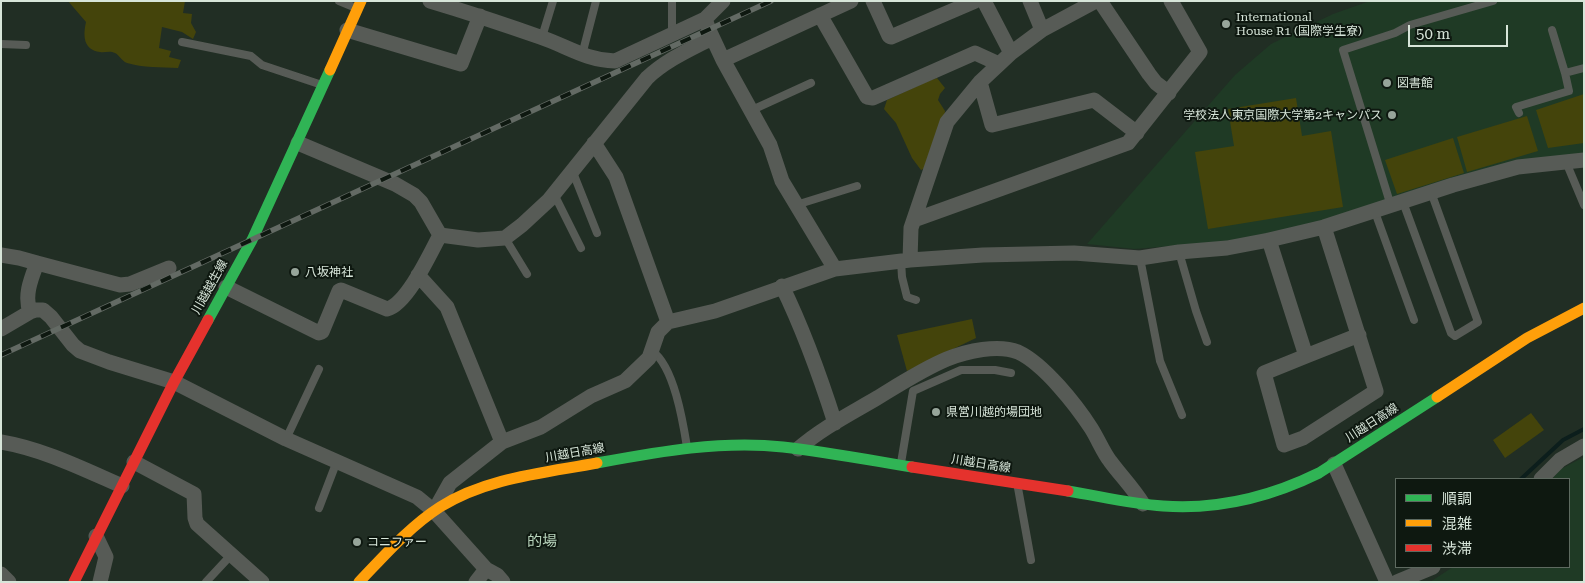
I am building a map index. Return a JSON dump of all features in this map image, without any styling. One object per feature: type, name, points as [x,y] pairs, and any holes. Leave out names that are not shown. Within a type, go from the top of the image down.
[{"type":"main road","name":"川越越生線","points":[[74,582],[174,382],[252,240],[324,86],[359,5]]},
{"type":"main road","name":"川越日高線","points":[[359,582],[407,534],[434,511],[470,491],[505,480],[597,463],[688,449],[731,445],[798,449],[1143,504],[1193,507],[1256,499],[1290,487],[1334,464],[1518,344],[1584,308]]},
{"type":"street","points":[[430,1],[542,37],[582,55],[600,60],[615,61],[705,19],[723,1]]},
{"type":"street","points":[[723,60],[851,1]]},
{"type":"street","points":[[873,1],[891,37],[975,1]]},
{"type":"street","points":[[984,1],[1011,53]]},
{"type":"street","points":[[1030,1],[1042,30]]},
{"type":"street","points":[[906,261],[910,228],[948,122],[980,82],[1011,53],[1042,30],[1096,1]]},
{"type":"street","points":[[1100,1],[1149,74],[1156,83],[1169,93]]},
{"type":"street","points":[[914,220],[1128,143],[1200,52],[1171,1]]},
{"type":"street","points":[[820,15],[867,97],[873,98],[975,53],[998,64]]},
{"type":"street","points":[[347,30],[461,64],[480,16]]},
{"type":"street","points":[[705,19],[723,60],[770,145],[782,181],[835,269]]},
{"type":"street","points":[[440,235],[478,240],[505,238],[522,225],[554,194],[647,78],[659,67],[712,38]]},
{"type":"street","points":[[980,82],[992,125],[1094,100],[1137,133]]},
{"type":"street","points":[[298,143],[395,184],[414,195],[440,235]]},
{"type":"street","points":[[594,143],[616,177],[668,322]]},
{"type":"street","points":[[434,511],[450,483],[502,442],[541,427],[592,396],[625,381],[642,366],[652,351],[658,332],[668,322],[715,311],[835,269],[983,255],[1074,253],[1140,258],[1179,252],[1227,248],[1324,227],[1375,212],[1431,192],[1518,167],[1584,160]]},
{"type":"street","points":[[1324,227],[1359,335],[1376,391],[1303,438],[1284,445],[1264,373],[1359,335]]},
{"type":"street","points":[[226,287],[319,333],[322,332],[338,291],[341,290],[387,309],[392,308],[402,299],[418,275],[440,235]]},
{"type":"street","points":[[1269,240],[1306,356]]},
{"type":"street","points":[[1,256],[19,258],[120,285],[130,284],[168,268]]},
{"type":"street","points":[[30,312],[27,299],[37,263]]},
{"type":"street","points":[[418,275],[447,307],[502,442]]},
{"type":"street","points":[[782,286],[798,318],[815,360],[835,423]]},
{"type":"street","points":[[1,329],[30,312],[43,310],[80,351],[174,382],[286,439],[417,497],[434,511],[486,569],[497,575],[503,582]]},
{"type":"street","points":[[798,449],[816,434],[922,371],[948,358],[988,350],[1004,349],[1017,352],[1034,361],[1049,376],[1092,429],[1109,460],[1133,488],[1143,504]]},
{"type":"street","points":[[1,442],[22,446],[80,467],[122,486]]},
{"type":"street","points":[[1542,478],[1560,460],[1584,446]]},
{"type":"street","points":[[134,462],[194,494],[197,524],[262,582]]},
{"type":"street","points":[[1334,464],[1387,582]]},
{"type":"street","points":[[96,536],[106,557],[101,582]]},
{"type":"street","points":[[1397,582],[1431,568]]},
{"type":"street","points":[[476,582],[486,569]]},
{"type":"lane","points":[[339,1],[359,5]]},
{"type":"lane","points":[[542,37],[553,1]]},
{"type":"lane","points":[[582,55],[596,1]]},
{"type":"lane","points":[[672,1],[672,34]]},
{"type":"lane","points":[[1431,192],[1478,322],[1455,336],[1451,333],[1397,204],[1343,50],[1395,33],[1410,25],[1477,4],[1493,1]]},
{"type":"lane","points":[[1519,113],[1516,107],[1569,91],[1566,73],[1552,30]]},
{"type":"lane","points":[[182,42],[251,56],[262,65],[324,86]]},
{"type":"lane","points":[[1,44],[26,45]]},
{"type":"lane","points":[[1566,73],[1584,68]]},
{"type":"lane","points":[[752,110],[811,83]]},
{"type":"lane","points":[[1566,162],[1584,205]]},
{"type":"lane","points":[[572,170],[597,233]]},
{"type":"lane","points":[[796,205],[857,186]]},
{"type":"lane","points":[[554,194],[581,248]]},
{"type":"lane","points":[[1375,212],[1414,320]]},
{"type":"lane","points":[[505,238],[527,274]]},
{"type":"lane","points":[[1179,252],[1196,311],[1208,342]]},
{"type":"lane","points":[[1140,258],[1160,361],[1182,415]]},
{"type":"lane","points":[[906,261],[902,277],[907,297],[916,300]]},
{"type":"lane","points":[[652,351],[658,355],[675,392],[683,419],[688,449]]},
{"type":"lane","points":[[286,439],[319,369]]},
{"type":"lane","points":[[901,465],[913,391],[961,370],[995,370],[1011,373]]},
{"type":"lane","points":[[319,508],[336,461]]},
{"type":"lane","points":[[1017,484],[1032,560]]},
{"type":"lane","points":[[206,582],[232,554]]},
{"type":"shaded area","points":[[68,1],[185,1],[183,13],[192,14],[191,23],[196,32],[193,39],[182,32],[162,27],[159,48],[171,51],[169,57],[181,60],[178,68],[133,65],[125,62],[114,53],[94,51],[90,48],[85,37],[86,22]]},
{"type":"shaded area","name":"学校法人東京国際大学第2キャンパス","points":[[1370,1],[1584,1],[1584,154],[1306,227],[1231,241],[1135,249],[1087,244],[1235,75],[1271,44],[1333,14]]},
{"type":"shaded area","points":[[937,78],[945,88],[938,100],[945,111],[944,120],[927,167],[921,170],[912,158],[896,123],[884,109],[887,100]]},
{"type":"shaded area","points":[[1584,94],[1584,143],[1548,148],[1536,110]]},
{"type":"shaded area","points":[[1296,98],[1302,136],[1331,131],[1343,207],[1208,229],[1195,152],[1234,146],[1228,109]]},
{"type":"shaded area","points":[[1527,116],[1538,151],[1467,172],[1457,137]]},
{"type":"shaded area","points":[[1453,138],[1464,173],[1397,194],[1385,160]]},
{"type":"shaded area","points":[[972,319],[976,338],[907,371],[897,335]]},
{"type":"shaded area","points":[[1531,413],[1544,430],[1505,458],[1493,440]]},
{"type":"shaded area","points":[[1584,457],[1584,582],[1430,582],[1451,568],[1570,568],[1570,478],[1553,478],[1561,469]]},
{"type":"waterway","points":[[1522,478],[1563,440],[1584,429]]},
{"type":"railway","points":[[1,355],[771,1]]},
{"type":"traffic: fast","points":[[208,320],[252,240],[330,70]]},
{"type":"traffic: fast","points":[[1068,491],[1127,502],[1183,507],[1224,504],[1263,495],[1319,473],[1437,397]]},
{"type":"traffic: fast","points":[[597,463],[689,448],[760,445],[815,451],[912,467]]},
{"type":"traffic: slow","points":[[330,70],[361,1]]},
{"type":"traffic: slow","points":[[1437,397],[1527,338],[1584,308]]},
{"type":"traffic: slow","points":[[359,582],[397,542],[429,515],[458,497],[476,489],[516,478],[597,463]]},
{"type":"traffic: jam","points":[[74,582],[174,382],[208,320]]},
{"type":"traffic: jam","points":[[912,467],[1068,491]]},
{"type":"place","name":"International House R1 (国際学生寮)","points":[[1226,24]]},
{"type":"place","name":"図書館","points":[[1387,83]]},
{"type":"place","name":"学校法人東京国際大学第2キャンパス","points":[[1392,115]]},
{"type":"place","name":"八坂神社","points":[[295,272]]},
{"type":"place","name":"県営川越的場団地","points":[[936,412]]},
{"type":"place","name":"コニファー","points":[[357,542]]},
{"type":"district","name":"的場","points":[[542,542]]}]
